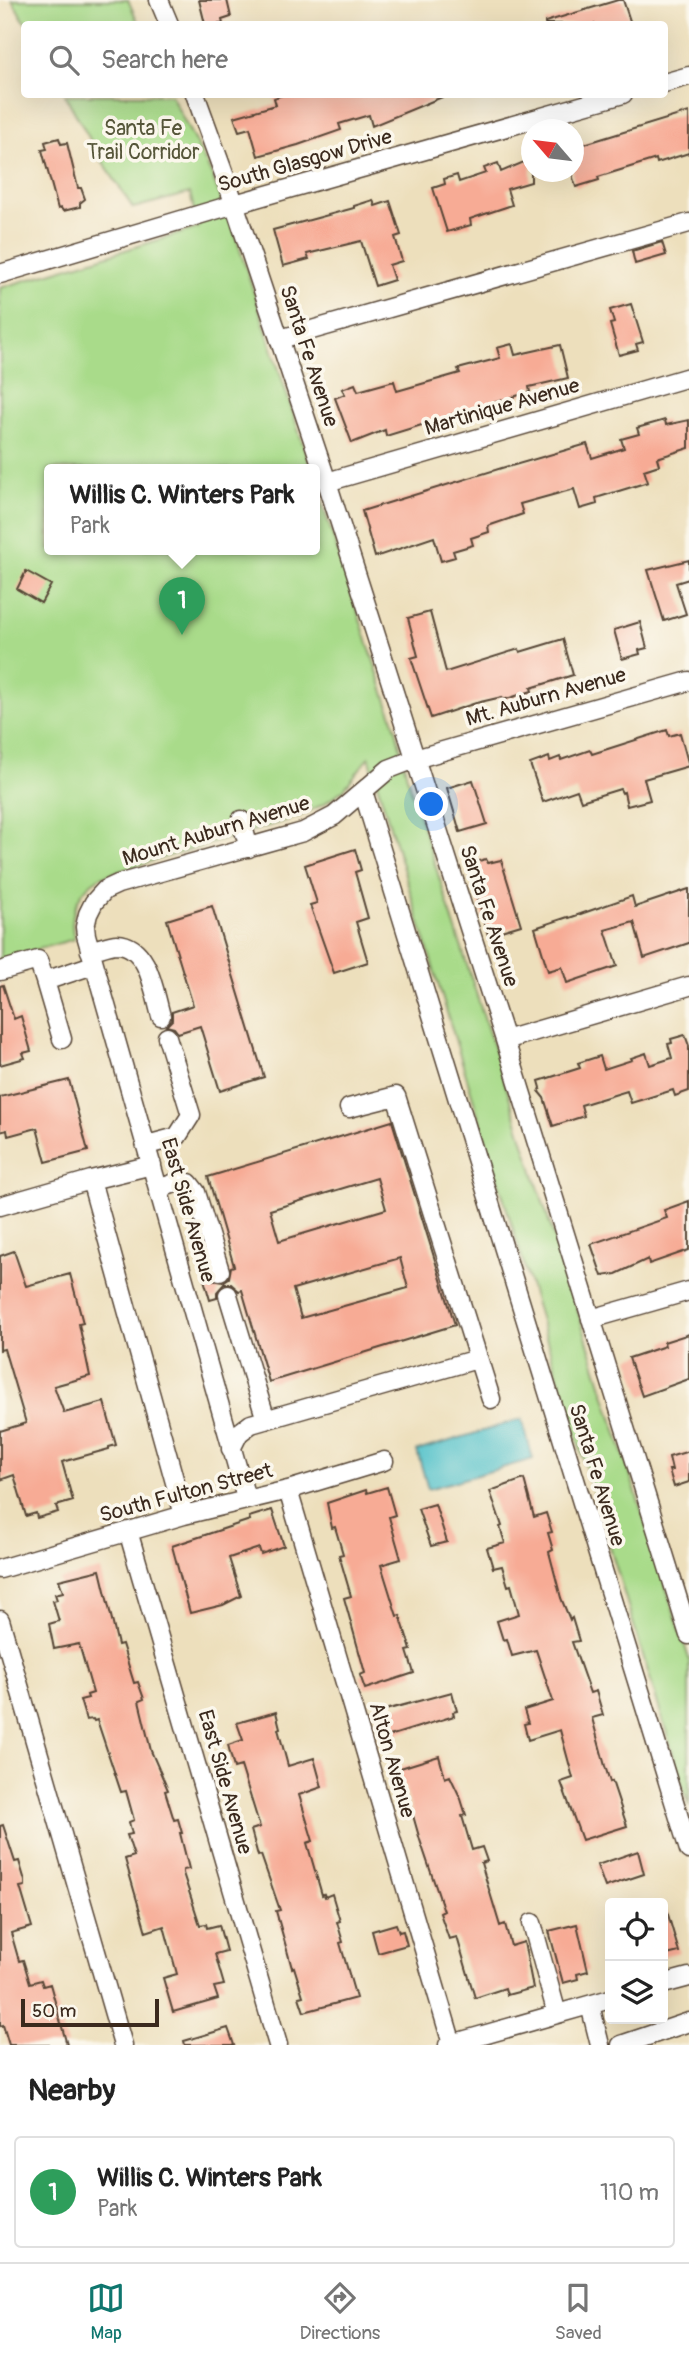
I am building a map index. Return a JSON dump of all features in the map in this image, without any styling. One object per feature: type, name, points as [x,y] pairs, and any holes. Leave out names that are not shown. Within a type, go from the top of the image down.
[{"type":"street","points":[[159,0],[168,21]]},
{"type":"street","points":[[668,82],[689,76]]},
{"type":"street","name":"Santa Fe Avenue","points":[[196,98],[235,204],[327,482],[591,1319],[684,1603],[689,1635]]},
{"type":"street","name":"South Glasgow Drive","points":[[0,274],[609,98]]},
{"type":"street","points":[[280,340],[689,223]]},
{"type":"street","name":"Martinique Avenue","points":[[327,482],[689,377]]},
{"type":"street","name":"Mt. Auburn Avenue","points":[[415,759],[689,681]]},
{"type":"street","name":"Mount Auburn Avenue","points":[[90,951],[85,926],[94,902],[105,890],[316,826],[334,816],[389,769],[415,759]]},
{"type":"street","name":"Santa Fe Avenue","points":[[363,791],[689,1850]]},
{"type":"street","points":[[242,820],[249,848]]},
{"type":"street","points":[[45,981],[90,951],[117,944],[137,952],[144,960],[160,1016]]},
{"type":"street","name":"East Side Avenue","points":[[90,951],[246,1498]]},
{"type":"street","points":[[0,971],[38,960],[62,1039]]},
{"type":"street","points":[[505,1040],[689,986]]},
{"type":"street","points":[[147,1145],[177,1137],[191,1115],[167,1037]]},
{"type":"street","points":[[349,1108],[396,1096],[491,1399]]},
{"type":"street","points":[[0,1206],[152,1166]]},
{"type":"street","points":[[91,1180],[184,1515]]},
{"type":"street","points":[[158,1189],[178,1182],[190,1183],[196,1192],[220,1270]]},
{"type":"street","points":[[591,1319],[689,1292]]},
{"type":"street","points":[[228,1294],[266,1420]]},
{"type":"street","points":[[231,1449],[239,1433],[251,1424],[477,1359]]},
{"type":"street","name":"South Fulton Street","points":[[0,1569],[184,1515],[288,1490],[384,1461]]},
{"type":"street","name":"Alton Avenue","points":[[288,1490],[450,2044]]},
{"type":"street","name":"East Side Avenue","points":[[128,1531],[278,2045]]},
{"type":"street","points":[[0,1620],[123,2045]]},
{"type":"street","points":[[532,1923],[556,2014]]},
{"type":"street","points":[[668,1983],[689,1977]]},
{"type":"street","points":[[450,2044],[605,2000]]},
{"type":"street","points":[[590,2005],[600,2045]]},
{"type":"street","points":[[621,2045],[689,2022]]},
{"type":"green space","points":[[12,0],[128,0],[138,21],[24,21]]},
{"type":"green space","name":"Santa Fe Trail Corridor","points":[[67,98],[173,98],[210,171],[234,231],[309,464],[44,464],[44,555],[320,555],[320,497],[396,729],[407,777],[689,1659],[689,1806],[369,757],[344,789],[324,804],[298,817],[100,877],[92,882],[76,904],[72,921],[74,939],[0,960],[0,288],[198,228],[190,193],[133,208],[101,159]]},
{"type":"water","points":[[522,1419],[533,1459],[428,1489],[417,1451]]},
{"type":"building","points":[[199,0],[227,0],[231,17],[222,21],[204,21]]},
{"type":"building","points":[[623,0],[630,21],[548,21]]},
{"type":"building","points":[[274,98],[440,98],[372,126],[369,115],[339,124],[341,130],[258,156],[250,128],[239,131],[234,117],[276,105]]},
{"type":"building","points":[[689,112],[689,153],[657,163],[656,159],[598,177],[599,180],[576,187],[574,182],[584,182],[584,144]]},
{"type":"building","points":[[59,138],[61,144],[67,143],[78,188],[81,188],[85,199],[80,203],[80,207],[63,211],[58,209],[42,150],[47,149],[45,142]]},
{"type":"building","points":[[498,163],[501,172],[521,163],[521,182],[531,182],[507,189],[512,205],[470,219],[471,225],[447,232],[433,188],[445,184],[444,179],[457,175],[459,182],[486,173],[484,168]]},
{"type":"building","points":[[373,200],[375,206],[390,201],[401,235],[395,237],[402,261],[389,265],[394,280],[375,286],[361,241],[307,254],[309,259],[283,266],[273,230],[354,208]]},
{"type":"building","points":[[662,242],[666,255],[635,264],[632,251]]},
{"type":"building","points":[[631,304],[643,342],[636,344],[638,350],[619,355],[610,324],[614,323],[610,310]]},
{"type":"building","points":[[512,344],[515,355],[560,345],[568,378],[529,387],[530,392],[386,436],[385,430],[352,443],[335,398],[345,394],[342,389],[355,384],[358,391],[394,381],[397,391],[460,373],[458,369],[500,358],[497,348]]},
{"type":"building","points":[[665,420],[666,425],[689,420],[689,448],[657,458],[659,465],[644,470],[648,482],[596,498],[597,504],[580,509],[574,489],[520,504],[523,514],[488,526],[489,532],[471,538],[473,545],[453,551],[455,557],[441,561],[434,537],[375,557],[362,511],[587,444],[592,458],[624,448],[621,439],[639,434],[637,428]]},
{"type":"building","points":[[689,560],[689,579],[676,583],[686,614],[664,621],[648,570]]},
{"type":"building","points":[[26,571],[51,585],[41,603],[17,589]]},
{"type":"building","points":[[430,612],[446,672],[519,649],[520,652],[563,639],[573,675],[503,700],[502,697],[476,703],[431,718],[411,658],[418,656],[408,618]]},
{"type":"building","points":[[640,622],[647,648],[639,650],[640,654],[622,659],[614,630]]},
{"type":"building","points":[[667,730],[669,736],[680,733],[689,766],[644,779],[650,800],[627,806],[624,792],[620,789],[581,801],[577,790],[543,802],[530,764],[549,757],[550,761],[560,757],[561,760],[590,750],[592,754]]},
{"type":"building","points":[[473,780],[487,824],[460,832],[447,788]]},
{"type":"building","points":[[355,849],[361,870],[355,872],[368,918],[356,922],[368,962],[334,973],[310,905],[317,903],[305,865]]},
{"type":"building","points":[[486,859],[488,863],[501,860],[521,925],[488,935],[468,864]]},
{"type":"building","points":[[689,889],[689,943],[644,958],[634,922],[605,930],[617,966],[567,983],[562,967],[548,971],[535,928],[632,896],[635,907]]},
{"type":"building","points":[[212,906],[264,1077],[220,1091],[200,1026],[178,1033],[174,1028],[166,1026],[172,1020],[172,1012],[193,1005],[167,920]]},
{"type":"building","points":[[3,985],[14,1019],[21,1016],[31,1051],[23,1053],[25,1058],[0,1065],[0,986]]},
{"type":"building","points":[[685,1035],[689,1046],[689,1091],[675,1096],[673,1090],[631,1103],[627,1091],[581,1105],[584,1116],[553,1126],[544,1098],[539,1092],[539,1081],[580,1068],[578,1063],[600,1056],[604,1069],[646,1053],[650,1065],[672,1058],[668,1044],[672,1043],[671,1039]]},
{"type":"building","points":[[69,1080],[88,1151],[46,1162],[37,1128],[8,1136],[7,1130],[0,1132],[0,1097]]},
{"type":"building","points":[[392,1121],[455,1325],[269,1382],[242,1290],[239,1291],[231,1284],[224,1284],[217,1292],[217,1298],[210,1300],[203,1276],[209,1274],[213,1280],[223,1282],[229,1278],[231,1267],[234,1266],[208,1177]],"holes":[[[377,1178],[386,1209],[279,1241],[270,1210]],[[400,1258],[408,1288],[301,1318],[293,1289]]]},
{"type":"building","points":[[689,1201],[689,1250],[649,1264],[648,1259],[616,1274],[602,1276],[591,1244],[667,1218],[664,1210]]},
{"type":"building","points":[[14,1251],[26,1286],[70,1274],[83,1323],[79,1324],[90,1376],[54,1386],[64,1413],[104,1402],[116,1445],[62,1462],[73,1501],[56,1506],[58,1512],[37,1518],[36,1513],[26,1516],[14,1475],[0,1480],[0,1431],[26,1423],[4,1349],[0,1350],[0,1256]]},
{"type":"building","points":[[689,1334],[689,1379],[642,1396],[629,1358],[665,1346],[664,1342]]},
{"type":"building","points":[[689,1451],[689,1482],[674,1487],[669,1470],[672,1470],[669,1457]]},
{"type":"building","points":[[524,1479],[534,1517],[546,1513],[552,1532],[548,1533],[553,1550],[549,1552],[561,1598],[570,1620],[572,1618],[579,1641],[572,1642],[590,1693],[596,1691],[603,1715],[592,1718],[610,1782],[612,1781],[627,1826],[582,1840],[561,1782],[573,1778],[560,1730],[528,1740],[524,1724],[528,1723],[524,1710],[553,1701],[536,1650],[512,1656],[507,1639],[503,1640],[497,1621],[519,1614],[511,1585],[508,1586],[502,1566],[493,1568],[487,1548],[505,1543],[490,1491]]},
{"type":"building","points":[[387,1487],[395,1515],[389,1517],[401,1559],[381,1565],[411,1650],[407,1651],[414,1673],[365,1689],[360,1675],[365,1673],[344,1598],[351,1596],[339,1555],[343,1554],[335,1527],[332,1528],[327,1503],[366,1490],[367,1493]]},
{"type":"building","points":[[435,1504],[447,1542],[431,1546],[418,1509]]},
{"type":"building","points":[[272,1510],[284,1546],[261,1554],[259,1548],[229,1558],[241,1596],[223,1605],[190,1613],[172,1546]]},
{"type":"building","points":[[100,1570],[118,1645],[122,1644],[134,1683],[138,1682],[144,1699],[139,1701],[151,1751],[168,1790],[165,1791],[174,1820],[178,1819],[182,1833],[189,1869],[183,1870],[183,1873],[200,1925],[206,1924],[207,1928],[219,1925],[226,1951],[215,1954],[224,1985],[214,1987],[218,1999],[173,2012],[163,1978],[177,1974],[164,1926],[146,1932],[125,1859],[134,1856],[127,1835],[132,1834],[129,1822],[134,1820],[126,1791],[121,1792],[97,1720],[86,1720],[80,1700],[93,1693],[79,1644],[54,1649],[49,1624],[59,1621],[53,1601],[57,1600],[55,1594],[63,1592],[59,1580]]},
{"type":"building","points":[[452,1692],[457,1711],[453,1712],[454,1716],[383,1738],[378,1712]]},
{"type":"building","points":[[276,1712],[288,1766],[314,1758],[322,1787],[299,1795],[313,1841],[307,1843],[322,1895],[325,1897],[332,1894],[340,1921],[337,1922],[343,1942],[340,1943],[356,1998],[304,2012],[299,1997],[303,1996],[276,1911],[280,1910],[261,1855],[258,1856],[251,1830],[260,1827],[241,1766],[234,1768],[228,1745],[243,1740],[237,1723]]},
{"type":"building","points":[[439,1756],[445,1778],[450,1776],[461,1799],[466,1815],[462,1816],[472,1850],[482,1847],[487,1861],[481,1863],[500,1926],[505,1924],[511,1946],[524,1942],[533,1988],[507,1995],[505,1988],[475,1998],[457,1937],[449,1939],[440,1913],[444,1911],[404,1784],[399,1786],[394,1770]]},
{"type":"building","points":[[3,1825],[15,1862],[19,1861],[25,1881],[25,1886],[20,1887],[32,1927],[11,1933],[19,1961],[23,1960],[30,1983],[41,1980],[43,1986],[50,1984],[67,2045],[9,2045],[3,2025],[0,2026],[0,1826]]},
{"type":"building","points":[[638,1851],[644,1874],[605,1887],[597,1865]]},
{"type":"building","points":[[668,1914],[679,1952],[668,1955]]},
{"type":"building","points":[[396,1924],[399,1932],[403,1931],[407,1945],[378,1953],[372,1931]]},
{"type":"building","points":[[577,1924],[588,1971],[577,1974],[578,1979],[563,1983],[549,1931]]},
{"type":"building","points":[[228,2028],[234,2045],[185,2045],[184,2041]]},
{"type":"place","name":"Willis C. Winters Park","points":[[182,635]]}]
